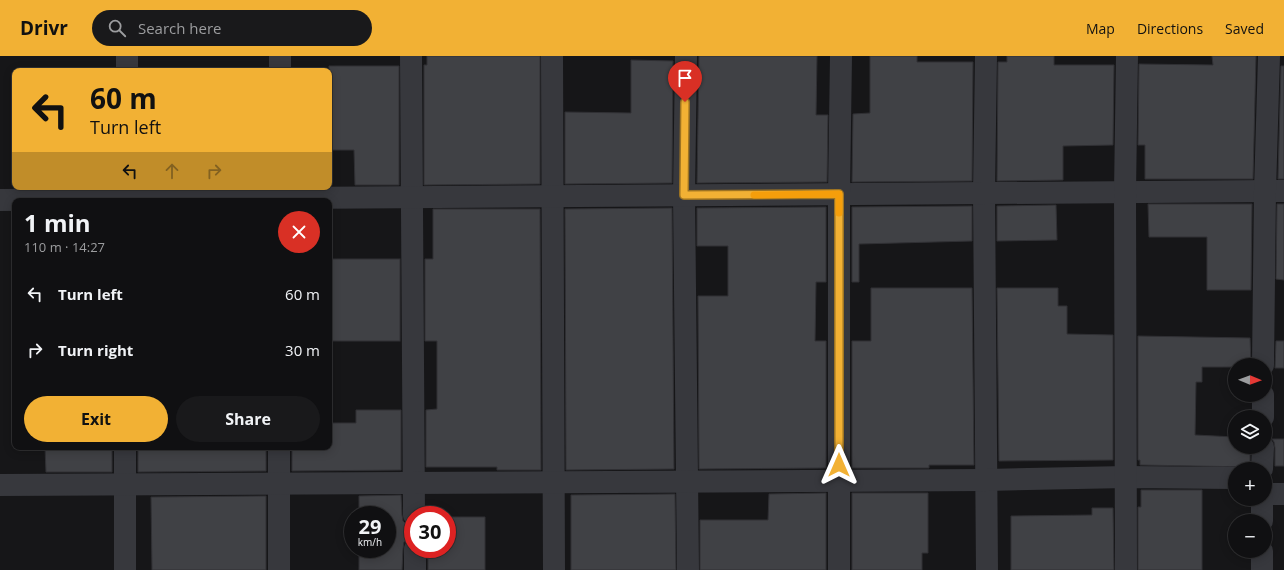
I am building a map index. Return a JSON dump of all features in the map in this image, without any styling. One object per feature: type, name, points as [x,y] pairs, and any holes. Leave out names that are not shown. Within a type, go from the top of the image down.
[{"type":"street","points":[[127,56],[127,68]]},
{"type":"street","points":[[280,56],[280,68]]},
{"type":"street","points":[[411,56],[414,506]]},
{"type":"street","points":[[552,56],[554,570]]},
{"type":"street","points":[[686,56],[684,195],[688,570]]},
{"type":"street","points":[[840,570],[839,194],[841,56]]},
{"type":"street","points":[[986,56],[984,193],[987,570]]},
{"type":"street","points":[[1126,570],[1125,192],[1127,56]]},
{"type":"street","points":[[1263,358],[1275,191],[1269,56]]},
{"type":"street","points":[[62,198],[278,195],[413,197],[1275,191]]},
{"type":"street","points":[[0,200],[12,200]]},
{"type":"street","points":[[125,450],[125,570]]},
{"type":"street","points":[[279,450],[279,570]]},
{"type":"street","points":[[0,485],[986,480],[1126,477],[1228,478]]},
{"type":"street","points":[[1272,494],[1284,494]]},
{"type":"street","points":[[415,558],[415,570]]},
{"type":"street","points":[[1262,558],[1262,570]]},
{"type":"building","points":[[427,56],[540,56],[540,184],[424,185],[424,65],[427,65]]},
{"type":"building","points":[[699,56],[817,56],[816,115],[828,115],[827,182],[697,183]]},
{"type":"building","points":[[870,56],[917,56],[917,62],[973,62],[972,181],[852,182],[853,114],[870,113]]},
{"type":"building","points":[[1007,56],[1054,56],[1054,65],[1114,65],[1113,145],[1063,146],[1063,180],[997,181],[998,62],[1007,62]]},
{"type":"building","points":[[1212,56],[1256,56],[1253,179],[1145,179],[1145,145],[1138,145],[1139,64],[1213,65]]},
{"type":"building","points":[[631,60],[673,61],[672,183],[565,184],[565,112],[631,113]]},
{"type":"building","points":[[329,66],[399,66],[399,185],[355,185],[354,150],[332,150],[332,68],[329,68]]},
{"type":"building","points":[[1281,66],[1284,66],[1284,179],[1278,179]]},
{"type":"building","points":[[1148,204],[1252,204],[1251,290],[1207,290],[1207,237],[1149,237]]},
{"type":"building","points":[[1277,204],[1284,204],[1284,280],[1276,279]]},
{"type":"building","points":[[1056,205],[1057,240],[997,241],[997,206]]},
{"type":"building","points":[[972,206],[972,241],[859,244],[859,282],[852,282],[852,207]]},
{"type":"building","points":[[826,207],[826,282],[816,282],[815,341],[826,341],[826,468],[699,469],[698,296],[728,296],[728,246],[697,246],[697,208]]},
{"type":"building","points":[[672,208],[674,469],[566,470],[565,209]]},
{"type":"building","points":[[433,209],[540,209],[541,470],[497,470],[497,467],[426,467],[426,410],[437,409],[437,341],[425,341],[425,259],[433,259]]},
{"type":"building","points":[[332,259],[400,259],[400,341],[332,341]]},
{"type":"building","points":[[871,288],[972,288],[974,465],[929,465],[929,468],[852,468],[852,341],[871,341]]},
{"type":"building","points":[[997,288],[1058,288],[1058,306],[1067,306],[1067,334],[1113,335],[1113,460],[999,461]]},
{"type":"building","points":[[1138,336],[1250,338],[1251,358],[1228,358],[1228,367],[1202,367],[1202,382],[1196,382],[1195,435],[1228,437],[1228,454],[1250,454],[1250,462],[1228,462],[1228,467],[1140,465],[1140,460],[1138,460]]},
{"type":"building","points":[[1276,341],[1284,341],[1284,368],[1275,368]]},
{"type":"building","points":[[356,410],[401,410],[401,470],[292,471],[292,450],[332,450],[332,423],[356,423]]},
{"type":"building","points":[[1272,439],[1284,439],[1284,466],[1275,466],[1274,442]]},
{"type":"building","points":[[45,450],[112,450],[112,472],[46,472]]},
{"type":"building","points":[[138,450],[266,450],[266,471],[138,472]]},
{"type":"building","points":[[1141,490],[1202,490],[1202,570],[1138,570],[1138,507],[1141,507]]},
{"type":"building","points":[[826,493],[826,570],[700,570],[700,520],[768,520],[769,494]]},
{"type":"building","points":[[852,493],[928,493],[928,553],[922,553],[922,570],[852,570]]},
{"type":"building","points":[[675,494],[676,570],[571,570],[571,495]]},
{"type":"building","points":[[401,495],[402,515],[404,522],[402,570],[359,570],[359,558],[396,558],[396,506],[359,506],[359,496]]},
{"type":"building","points":[[266,496],[266,570],[152,570],[151,497]]},
{"type":"building","points":[[1092,508],[1113,508],[1114,570],[1011,570],[1011,516],[1092,515]]},
{"type":"building","points":[[456,517],[485,517],[485,570],[428,570],[428,558],[456,558]]},
{"type":"slow traffic","points":[[754,195],[839,194],[839,213]]},
{"type":"route","points":[[685,102],[684,195],[839,194],[839,465]]}]
